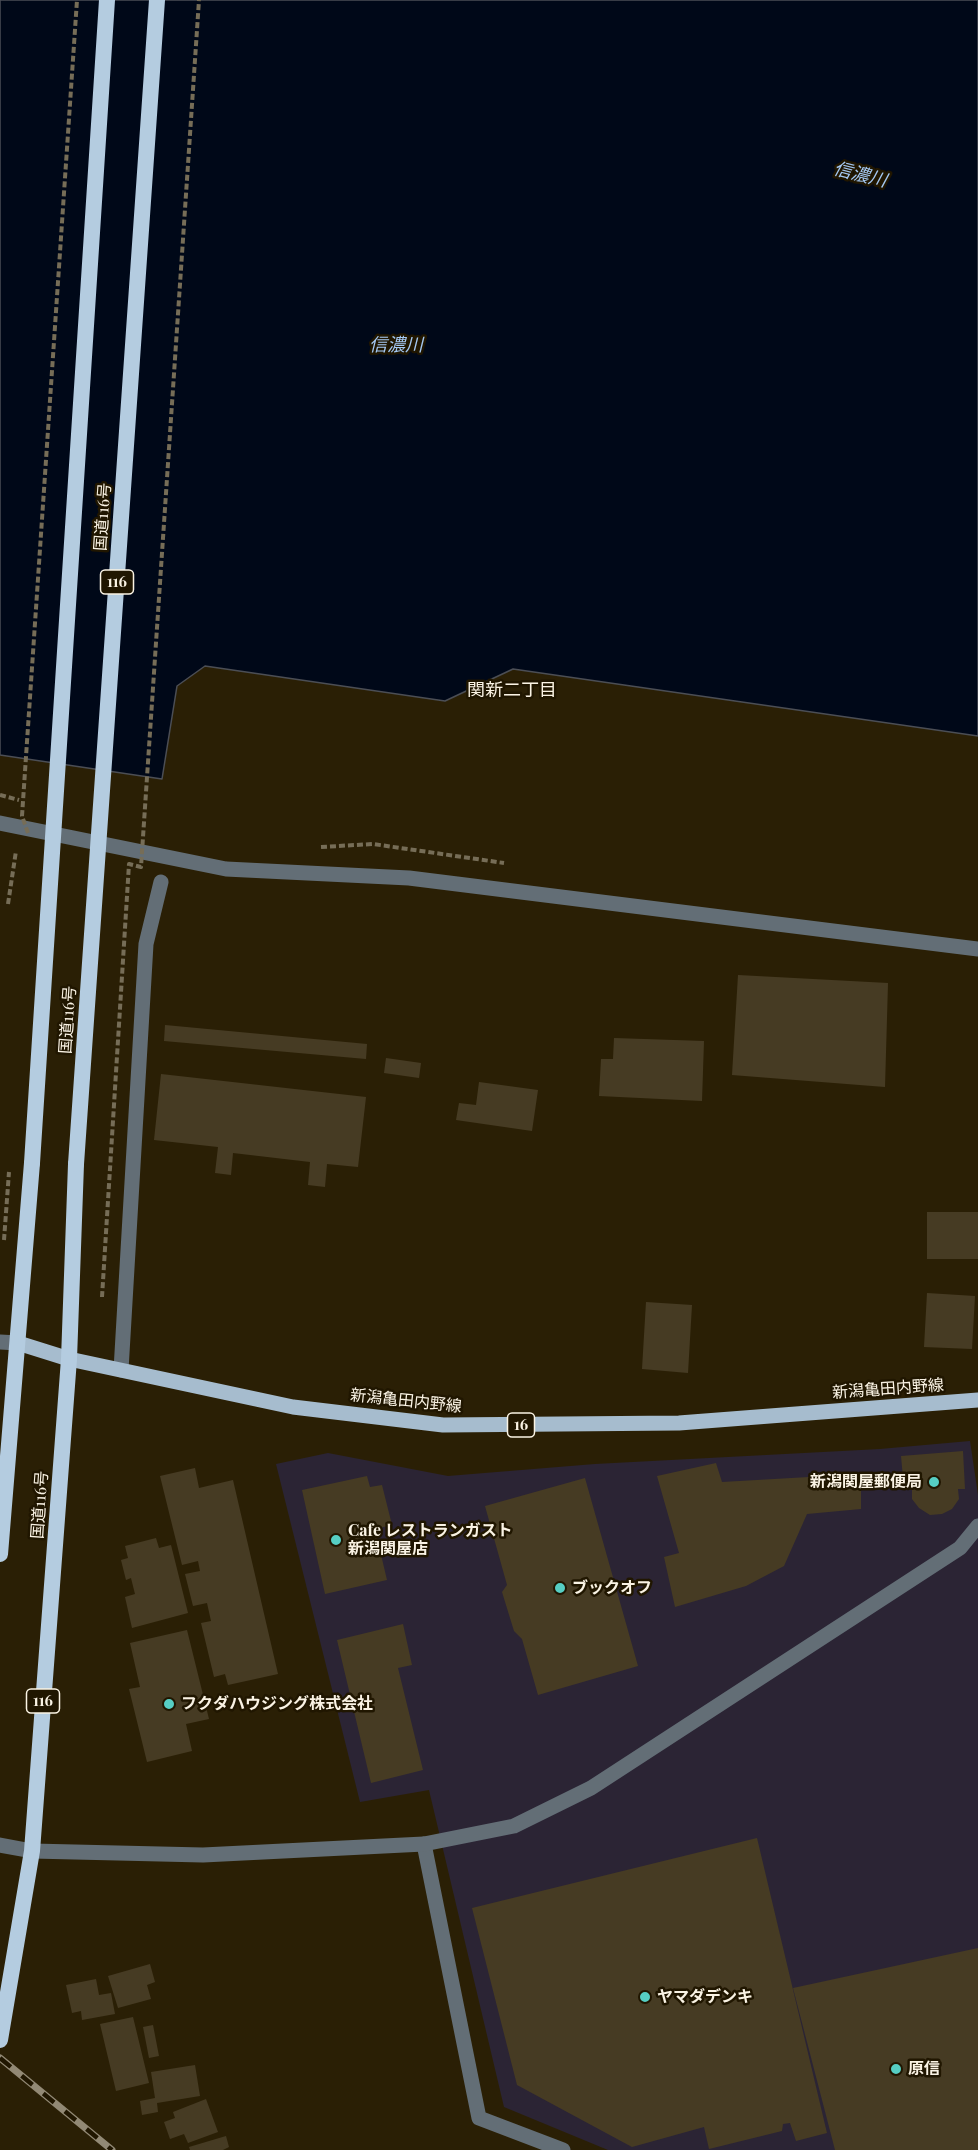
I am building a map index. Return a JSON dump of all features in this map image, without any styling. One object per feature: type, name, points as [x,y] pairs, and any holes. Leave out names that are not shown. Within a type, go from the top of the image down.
[{"type":"highway","name":"国道116号","points":[[0,1554],[32,1163],[107,0]]},
{"type":"highway","name":"国道116号","points":[[0,2040],[32,1851],[69,1359],[76,1164],[157,0]]},
{"type":"main road","name":"新潟亀田内野線","points":[[18,1343],[69,1359],[293,1407],[443,1425],[679,1423],[978,1400]]},
{"type":"street","points":[[0,823],[226,869],[408,878],[978,949]]},
{"type":"street","points":[[121,1370],[146,944],[161,882]]},
{"type":"street","points":[[0,1342],[18,1343]]},
{"type":"street","points":[[0,1845],[32,1851],[203,1856],[424,1844],[514,1826],[591,1788],[960,1548],[978,1526]]},
{"type":"street","points":[[424,1844],[478,2118],[563,2150]]},
{"type":"path","points":[[20,827],[77,0]]},
{"type":"path","points":[[102,1297],[129,864],[141,867],[199,0]]},
{"type":"path","points":[[22,816],[28,835]]},
{"type":"path","points":[[8,904],[16,849]]},
{"type":"path","points":[[4,1240],[9,1168]]},
{"type":"shaded area","points":[[970,1441],[978,1495],[978,2150],[608,2150],[504,2107],[429,1790],[360,1802],[276,1464],[328,1453],[448,1476],[595,1464],[880,1449]]},
{"type":"water","name":"信濃川","points":[[0,0],[978,0],[978,736],[513,669],[445,701],[205,666],[177,686],[162,779],[0,755]]},
{"type":"building","points":[[738,975],[888,983],[885,1087],[732,1075]]},
{"type":"building","points":[[165,1025],[367,1044],[366,1059],[164,1041]]},
{"type":"building","points":[[614,1038],[704,1041],[702,1101],[599,1096],[601,1059],[613,1059]]},
{"type":"building","points":[[386,1058],[421,1063],[419,1078],[384,1073]]},
{"type":"building","points":[[161,1074],[366,1097],[358,1167],[327,1164],[325,1187],[308,1185],[310,1162],[233,1153],[231,1175],[215,1173],[218,1147],[154,1140]]},
{"type":"building","points":[[479,1082],[538,1090],[532,1131],[456,1120],[459,1103],[476,1105]]},
{"type":"building","points":[[927,1212],[978,1212],[978,1259],[927,1259]]},
{"type":"building","points":[[927,1293],[975,1296],[972,1349],[924,1347]]},
{"type":"building","points":[[646,1302],[692,1305],[688,1373],[642,1369]]},
{"type":"building","points":[[963,1451],[965,1489],[958,1489],[959,1499],[952,1509],[942,1514],[930,1515],[919,1508],[912,1499],[912,1488],[904,1489],[901,1456]]},
{"type":"building","points":[[716,1463],[722,1482],[861,1474],[861,1509],[807,1514],[784,1566],[746,1586],[675,1607],[664,1557],[679,1553],[657,1476]]},
{"type":"building","points":[[195,1468],[199,1488],[233,1480],[278,1674],[228,1685],[225,1674],[214,1677],[201,1623],[211,1621],[207,1603],[193,1606],[185,1574],[200,1571],[198,1561],[182,1565],[160,1476]]},
{"type":"building","points":[[367,1476],[370,1487],[382,1485],[392,1525],[375,1529],[387,1580],[325,1594],[302,1490]]},
{"type":"building","name":"ブックオフ","points":[[585,1478],[638,1666],[538,1695],[522,1639],[514,1631],[502,1592],[507,1585],[485,1506]]},
{"type":"building","points":[[156,1538],[159,1548],[171,1545],[188,1613],[132,1628],[125,1597],[135,1594],[131,1578],[126,1580],[121,1560],[128,1558],[125,1546]]},
{"type":"building","points":[[403,1624],[412,1665],[398,1668],[423,1770],[371,1783],[337,1640]]},
{"type":"building","name":"フクダハウジング株式会社","points":[[187,1630],[209,1719],[186,1724],[192,1751],[147,1762],[129,1689],[140,1687],[130,1643]]},
{"type":"building","name":"ヤマダデンキ","points":[[757,1838],[827,2133],[796,2141],[790,2123],[783,2124],[782,2131],[709,2149],[704,2127],[632,2147],[517,2085],[472,1908]]},
{"type":"building","name":"原信","points":[[978,1948],[978,2150],[835,2150],[793,1988]]},
{"type":"building","points":[[150,1964],[155,1982],[147,1985],[151,1999],[118,2008],[108,1976]]},
{"type":"building","points":[[96,1979],[99,1995],[111,1993],[115,2014],[82,2020],[81,2011],[72,2013],[66,1985]]},
{"type":"building","points":[[133,2017],[149,2083],[116,2091],[100,2024]]},
{"type":"building","points":[[153,2025],[159,2056],[149,2058],[143,2027]]},
{"type":"building","points":[[195,2065],[200,2096],[157,2103],[158,2112],[142,2115],[140,2101],[155,2098],[151,2072]]},
{"type":"building","points":[[206,2099],[218,2132],[188,2143],[184,2134],[170,2139],[164,2122],[175,2118],[173,2112]]},
{"type":"building","points":[[226,2136],[229,2147],[223,2150],[190,2150],[189,2147]]},
{"type":"railway","points":[[0,2058],[112,2150]]},
{"type":"place","name":"新潟関屋郵便局","points":[[934,1482]]},
{"type":"place","name":"Cafe レストランガスト 新潟関屋店","points":[[336,1540]]},
{"type":"place","name":"ブックオフ","points":[[560,1588]]},
{"type":"place","name":"フクダハウジング株式会社","points":[[169,1704]]},
{"type":"place","name":"ヤマダデンキ","points":[[645,1997]]},
{"type":"place","name":"原信","points":[[896,2069]]},
{"type":"district","name":"関新二丁目","points":[[512,690]]}]
